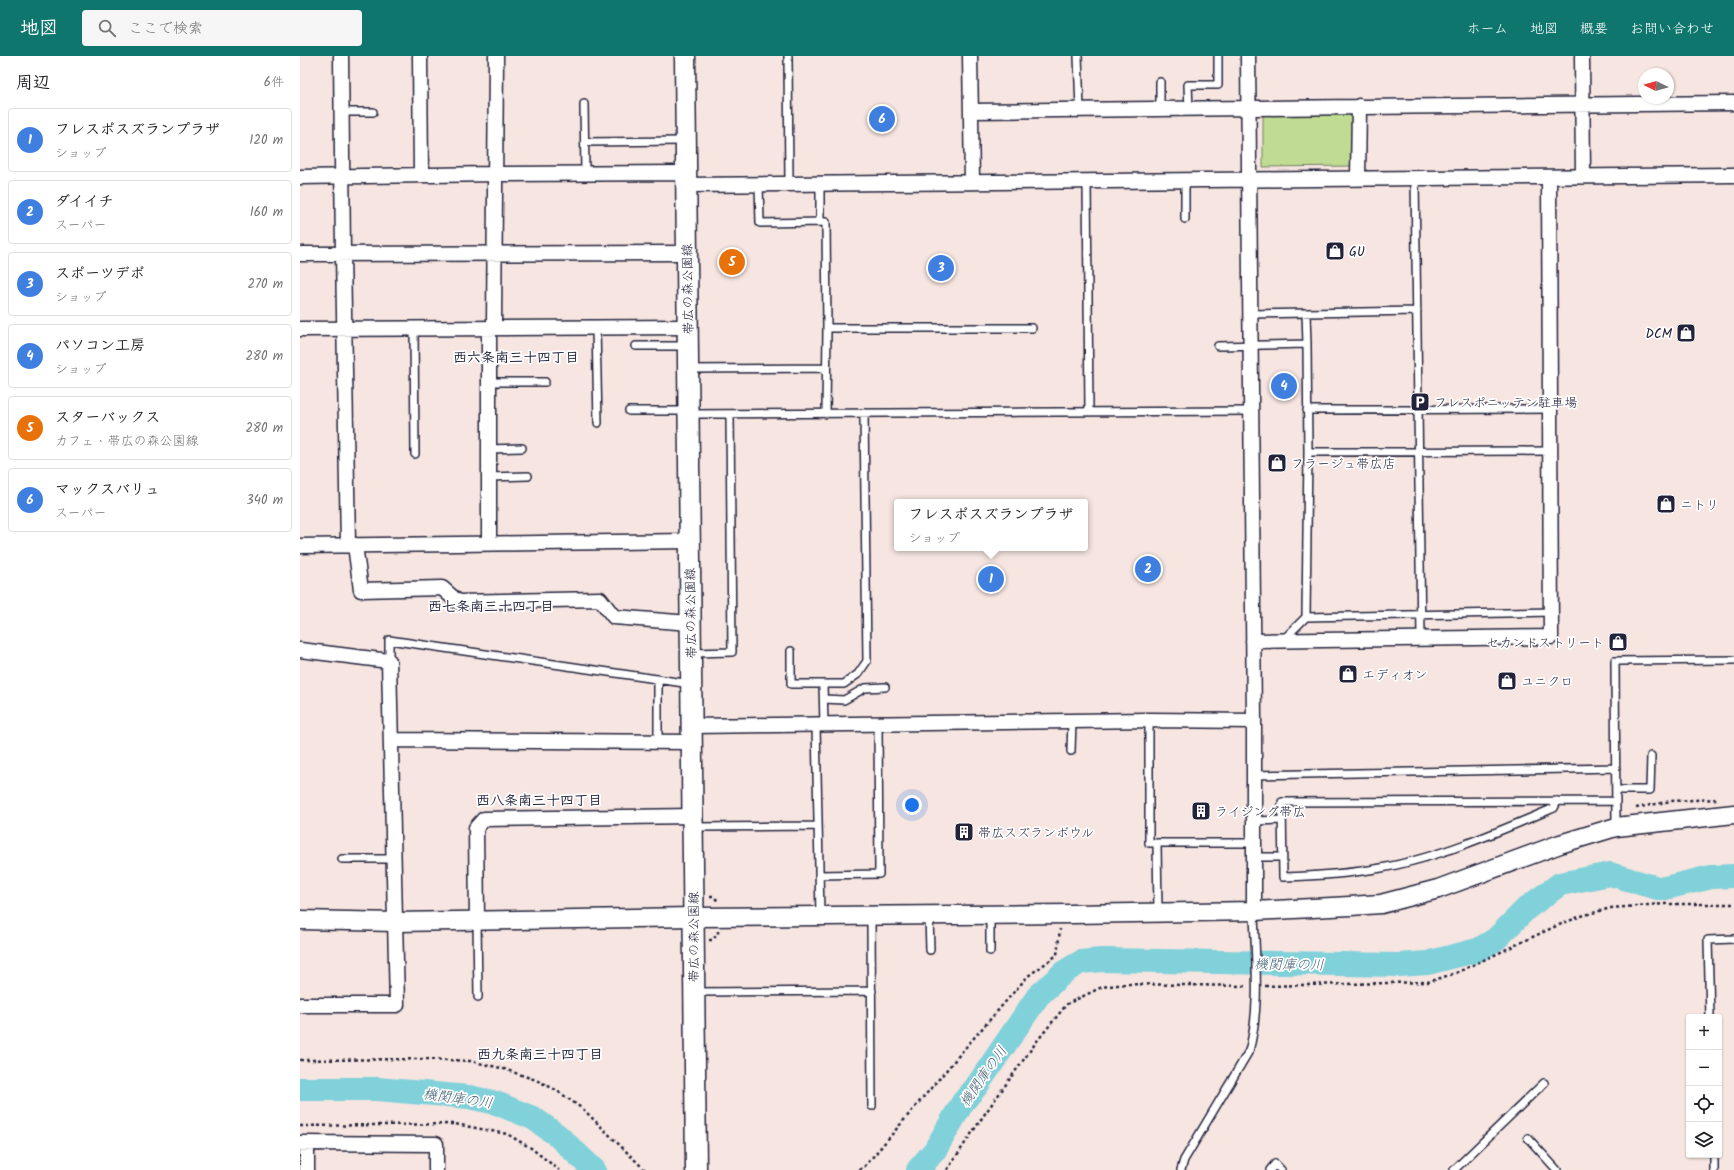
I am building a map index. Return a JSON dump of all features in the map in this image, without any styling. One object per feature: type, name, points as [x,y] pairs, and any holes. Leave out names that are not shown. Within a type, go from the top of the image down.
[{"type":"main road","name":"帯広の森公園線","points":[[686,56],[696,1170]]},
{"type":"street","points":[[341,56],[343,254],[352,545],[361,590],[442,588],[458,602],[600,600],[614,617],[690,624]]},
{"type":"street","points":[[420,56],[421,175]]},
{"type":"street","points":[[489,543],[488,382],[495,252],[496,56]]},
{"type":"street","points":[[970,56],[972,181]]},
{"type":"street","points":[[1248,56],[1250,411],[1254,721],[1254,911]]},
{"type":"street","points":[[1582,56],[1583,176]]},
{"type":"street","points":[[971,111],[1734,103]]},
{"type":"street","points":[[1358,178],[1359,106]]},
{"type":"street","points":[[300,177],[585,174],[759,184],[789,184],[972,181],[1734,175]]},
{"type":"street","points":[[1253,641],[1552,637],[1549,177]]},
{"type":"street","points":[[300,254],[495,252],[687,253]]},
{"type":"street","points":[[300,329],[596,327],[688,336]]},
{"type":"street","points":[[300,546],[690,541]]},
{"type":"street","points":[[300,650],[389,661],[397,1005],[300,1005]]},
{"type":"street","points":[[392,740],[658,742],[692,734],[820,725],[1150,720],[1254,721]]},
{"type":"street","points":[[300,920],[396,922],[1254,911],[1381,904],[1438,889],[1560,844],[1616,819],[1730,806]]},
{"type":"street","points":[[477,920],[476,828],[484,819],[693,822]]},
{"type":"street","points":[[307,1170],[303,1143],[436,1144],[436,1170]]},
{"type":"lane","points":[[788,56],[789,184]]},
{"type":"lane","points":[[1078,56],[1080,110]]},
{"type":"lane","points":[[1188,108],[1188,85],[1218,85],[1218,56]]},
{"type":"lane","points":[[1160,82],[1160,109]]},
{"type":"lane","points":[[584,104],[585,174]]},
{"type":"lane","points":[[342,112],[373,112]]},
{"type":"lane","points":[[585,142],[686,141]]},
{"type":"lane","points":[[1415,178],[1422,638]]},
{"type":"lane","points":[[1185,180],[1185,220]]},
{"type":"lane","points":[[1087,181],[1089,411]]},
{"type":"lane","points":[[820,183],[820,222]]},
{"type":"lane","points":[[759,184],[760,223],[826,222],[826,414]]},
{"type":"lane","points":[[1250,314],[1417,311]]},
{"type":"lane","points":[[1306,313],[1308,452],[1306,617]]},
{"type":"lane","points":[[596,327],[598,423]]},
{"type":"lane","points":[[414,328],[415,454]]},
{"type":"lane","points":[[827,328],[1032,328]]},
{"type":"lane","points":[[636,346],[688,336]]},
{"type":"lane","points":[[1218,346],[1250,344],[1306,344]]},
{"type":"lane","points":[[688,369],[826,368]]},
{"type":"lane","points":[[488,382],[545,382]]},
{"type":"lane","points":[[1307,410],[1550,409]]},
{"type":"lane","points":[[629,411],[730,414],[826,414],[1250,411]]},
{"type":"lane","points":[[791,651],[791,684],[844,684],[858,674],[867,661],[864,413]]},
{"type":"lane","points":[[691,653],[732,652],[730,414]]},
{"type":"lane","points":[[488,449],[522,448]]},
{"type":"lane","points":[[1308,452],[1550,450]]},
{"type":"lane","points":[[489,477],[528,476]]},
{"type":"lane","points":[[1283,640],[1306,617],[1551,612]]},
{"type":"lane","points":[[389,661],[389,640],[691,684]]},
{"type":"lane","points":[[1616,819],[1615,661],[1734,660]]},
{"type":"lane","points":[[658,679],[658,742]]},
{"type":"lane","points":[[820,916],[818,826],[820,725],[824,699],[823,684]]},
{"type":"lane","points":[[824,699],[844,700],[865,688],[885,687]]},
{"type":"lane","points":[[1150,720],[1149,843],[1254,850],[1282,857]]},
{"type":"lane","points":[[1071,751],[1072,721]]},
{"type":"lane","points":[[819,875],[879,874],[878,724]]},
{"type":"lane","points":[[1616,790],[1650,790],[1650,756]]},
{"type":"lane","points":[[1254,775],[1616,768]]},
{"type":"lane","points":[[1557,801],[1554,808],[1512,826],[1448,849],[1382,868],[1316,876],[1283,877],[1282,802],[1557,801],[1616,801]]},
{"type":"lane","points":[[1254,821],[1282,820]]},
{"type":"lane","points":[[693,822],[818,826]]},
{"type":"lane","points":[[1157,843],[1158,912]]},
{"type":"lane","points":[[342,859],[394,858]]},
{"type":"lane","points":[[1181,1170],[1184,1160],[1249,1051],[1254,1032],[1256,986],[1254,911]]},
{"type":"lane","points":[[990,914],[990,951]]},
{"type":"lane","points":[[871,915],[872,1106]]},
{"type":"lane","points":[[930,915],[930,950]]},
{"type":"lane","points":[[477,920],[478,997]]},
{"type":"lane","points":[[1710,1014],[1708,940],[1734,939]]},
{"type":"lane","points":[[694,992],[872,991]]},
{"type":"lane","points":[[1454,1170],[1544,1084]]},
{"type":"lane","points":[[1528,1138],[1557,1170]]},
{"type":"lane","points":[[1714,1158],[1714,1170]]},
{"type":"lane","points":[[1270,1170],[1275,1164],[1280,1170]]},
{"type":"path","points":[[1616,819],[1671,801],[1730,806]]},
{"type":"path","points":[[719,902],[726,901]]},
{"type":"path","points":[[947,1170],[1036,1041],[1067,1004],[1102,987],[1126,984],[1256,986],[1428,982],[1456,973],[1581,916],[1611,908],[1663,904],[1734,904]]},
{"type":"path","points":[[859,1170],[865,1166],[1028,976],[1057,955],[1060,928]]},
{"type":"path","points":[[300,1060],[430,1059],[470,1061],[501,1068],[536,1080],[562,1094],[584,1110],[645,1170]]},
{"type":"green space","points":[[1353,113],[1354,166],[1263,167],[1263,114]]},
{"type":"waterway","name":"機関庫の川","points":[[918,1170],[935,1150],[963,1102],[976,1087],[1038,996],[1064,972],[1081,962],[1101,960],[1399,965],[1427,963],[1478,950],[1496,939],[1527,908],[1560,884],[1610,874],[1661,889],[1711,877],[1734,876]]},
{"type":"waterway","name":"機関庫の川","points":[[300,1089],[377,1089],[469,1097],[496,1103],[533,1118],[557,1135],[594,1170]]},
{"type":"place","name":"マックスバリュ","points":[[882,119]]},
{"type":"place","name":"GU","points":[[1335,251]]},
{"type":"place","name":"スターバックス","points":[[732,262]]},
{"type":"place","name":"スポーツデポ","points":[[941,268]]},
{"type":"place","name":"DCM","points":[[1686,333]]},
{"type":"place","name":"パソコン工房","points":[[1284,386]]},
{"type":"place","name":"フレスポニッテン駐車場","points":[[1420,402]]},
{"type":"place","name":"フラージュ帯広店","points":[[1277,463]]},
{"type":"place","name":"ニトリ","points":[[1666,504]]},
{"type":"place","name":"ダイイチ","points":[[1148,569]]},
{"type":"place","name":"フレスポスズランプラザ","points":[[991,579]]},
{"type":"place","name":"セカンドストリート","points":[[1618,642]]},
{"type":"place","name":"エディオン","points":[[1348,674]]},
{"type":"place","name":"ユニクロ","points":[[1507,681]]},
{"type":"place","name":"ライジング帯広","points":[[1201,811]]},
{"type":"place","name":"帯広スズランボウル","points":[[964,832]]},
{"type":"district","name":"西六条南三十四丁目","points":[[516,357]]},
{"type":"district","name":"西七条南三十四丁目","points":[[491,606]]},
{"type":"district","name":"西八条南三十四丁目","points":[[539,800]]},
{"type":"district","name":"西九条南三十四丁目","points":[[540,1054]]}]
